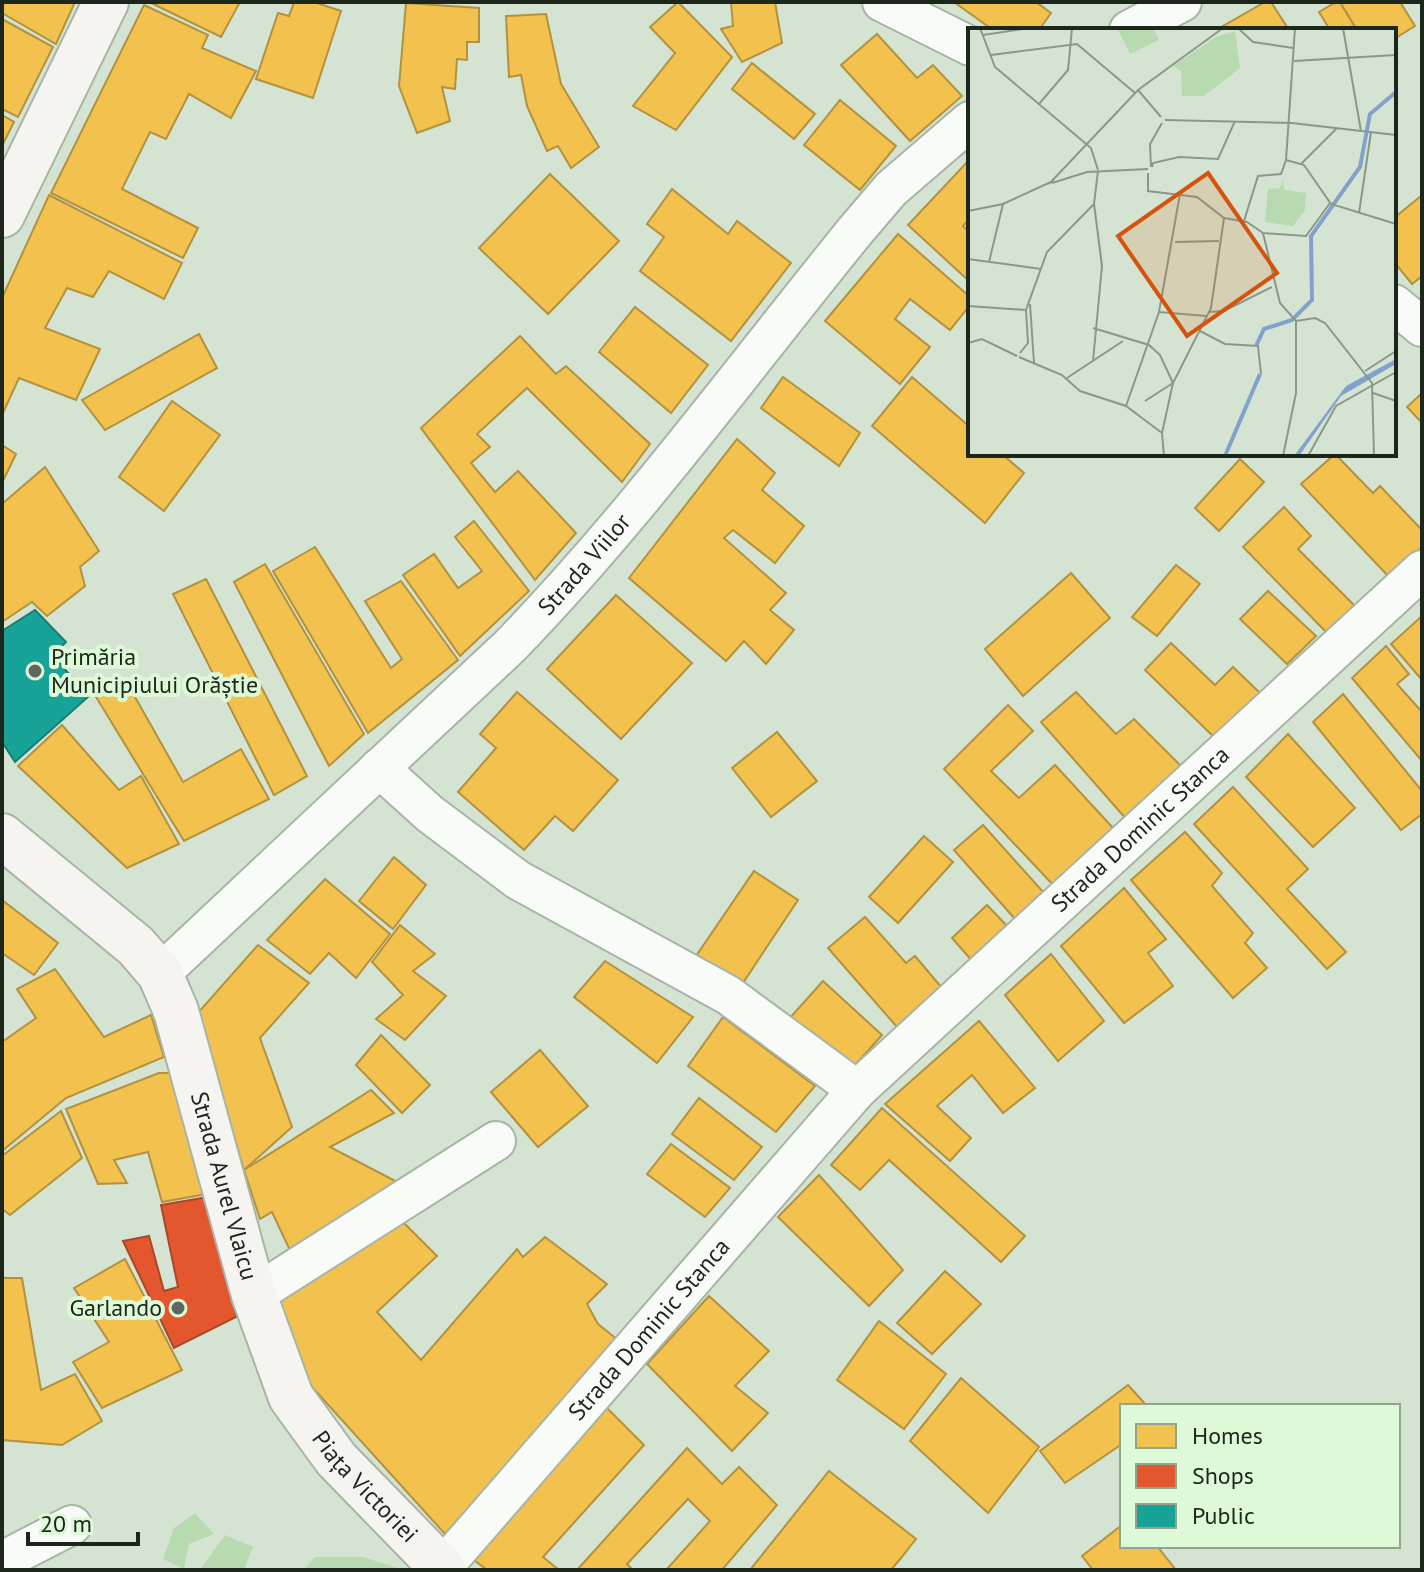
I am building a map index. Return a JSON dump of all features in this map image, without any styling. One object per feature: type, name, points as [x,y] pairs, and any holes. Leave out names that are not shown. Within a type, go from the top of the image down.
[{"type":"main road","points":[[2,215],[106,2]]},
{"type":"main road","points":[[2,836],[106,919],[160,974]]},
{"type":"main road","name":"Strada Aurel Vlaicu","points":[[160,974],[176,1011],[254,1295],[291,1397]]},
{"type":"main road","name":"Piața Victoriei","points":[[291,1397],[336,1459],[443,1569]]},
{"type":"street","points":[[882,2],[968,45]]},
{"type":"street","points":[[1133,28],[1182,2]]},
{"type":"street","name":"Strada Viilor","points":[[160,974],[558,597],[608,540],[864,220],[891,189],[968,123]]},
{"type":"street","points":[[1396,306],[1422,327]]},
{"type":"street","name":"Strada Dominic Stanca","points":[[443,1569],[857,1090],[1422,570]]},
{"type":"street","points":[[379,768],[430,814],[518,880],[728,995],[857,1090]]},
{"type":"street","points":[[254,1295],[496,1141]]},
{"type":"street","points":[[2,1561],[72,1525]]},
{"type":"green space","points":[[195,1513],[214,1534],[189,1544],[184,1569],[163,1559],[174,1528]]},
{"type":"green space","points":[[225,1535],[253,1547],[244,1570],[200,1570]]},
{"type":"green space","points":[[315,1557],[363,1557],[404,1570],[303,1570]]},
{"type":"building: Homes","points":[[2,2],[75,2],[56,44],[2,13]]},
{"type":"building: Homes","points":[[149,2],[240,2],[221,37]]},
{"type":"building: Homes","points":[[294,2],[314,2],[341,11],[313,98],[256,79],[278,13],[289,16]]},
{"type":"building: Homes","points":[[678,2],[732,57],[676,130],[633,106],[675,53],[650,27]]},
{"type":"building: Homes","points":[[731,2],[775,2],[782,43],[742,62],[721,29],[733,26]]},
{"type":"building: Homes","points":[[954,2],[1036,2],[1051,13],[1040,28],[990,28]]},
{"type":"building: Homes","points":[[1265,2],[1271,2],[1288,28],[1220,28]]},
{"type":"building: Homes","points":[[1340,2],[1356,28],[1329,28],[1319,12]]},
{"type":"building: Homes","points":[[1340,2],[1400,2],[1415,26],[1396,38],[1396,28],[1356,28]]},
{"type":"building: Homes","points":[[406,3],[479,8],[479,42],[467,42],[467,60],[457,59],[455,89],[442,87],[450,121],[417,133],[399,86]]},
{"type":"building: Homes","points":[[144,5],[208,35],[202,48],[256,71],[231,118],[189,94],[166,139],[150,132],[122,189],[198,228],[183,258],[51,193]]},
{"type":"building: Homes","points":[[546,14],[561,84],[599,147],[571,168],[558,146],[547,151],[527,106],[521,75],[509,77],[506,16]]},
{"type":"building: Homes","points":[[2,19],[53,47],[18,117],[2,109]]},
{"type":"building: Homes","points":[[877,34],[917,78],[933,65],[962,96],[910,141],[841,65]]},
{"type":"building: Homes","points":[[752,63],[815,114],[794,139],[732,89]]},
{"type":"building: Homes","points":[[840,100],[896,146],[860,190],[804,145]]},
{"type":"building: Homes","points":[[2,115],[14,122],[2,146]]},
{"type":"building: Homes","points":[[968,161],[968,220],[963,226],[968,231],[968,280],[908,225]]},
{"type":"building: Homes","points":[[550,174],[619,241],[548,314],[479,248]]},
{"type":"building: Homes","points":[[672,189],[728,234],[737,221],[791,263],[731,341],[640,271],[664,237],[647,224]]},
{"type":"building: Homes","points":[[49,195],[182,263],[164,299],[109,271],[93,297],[67,288],[45,328],[100,349],[76,400],[19,378],[2,415],[2,298]]},
{"type":"building: Homes","points":[[1422,195],[1422,276],[1412,284],[1396,264],[1396,216]]},
{"type":"building: Homes","points":[[898,234],[968,295],[968,308],[950,330],[910,299],[895,319],[930,347],[900,384],[825,321]]},
{"type":"building: Homes","points":[[635,307],[708,365],[671,413],[599,352]]},
{"type":"building: Homes","points":[[199,334],[217,368],[105,430],[82,400]]},
{"type":"building: Homes","points":[[520,336],[556,374],[566,366],[650,444],[622,482],[527,388],[477,434],[490,447],[471,463],[495,492],[518,471],[576,533],[535,580],[421,428]]},
{"type":"building: Homes","points":[[783,377],[860,433],[839,466],[761,408]]},
{"type":"building: Homes","points":[[912,377],[968,425],[968,456],[1004,456],[1024,473],[985,523],[872,426]]},
{"type":"building: Homes","points":[[1422,393],[1422,423],[1407,407]]},
{"type":"building: Homes","points":[[172,401],[220,435],[164,511],[119,477]]},
{"type":"building: Homes","points":[[737,439],[775,473],[762,490],[804,526],[775,563],[733,530],[724,538],[786,593],[770,610],[794,630],[766,664],[744,641],[726,661],[629,578]]},
{"type":"building: Homes","points":[[2,445],[16,454],[2,483]]},
{"type":"building: Homes","points":[[1333,456],[1337,456],[1373,493],[1380,486],[1422,530],[1422,547],[1390,578],[1301,484]]},
{"type":"building: Homes","points":[[1240,459],[1264,482],[1219,531],[1195,508]]},
{"type":"building: Homes","points":[[45,467],[99,551],[80,567],[85,586],[47,616],[32,602],[2,622],[2,504]]},
{"type":"building: Homes","points":[[1284,507],[1311,536],[1298,549],[1356,607],[1328,634],[1243,547]]},
{"type":"building: Homes","points":[[474,521],[529,591],[460,656],[403,575],[434,554],[458,588],[482,571],[455,537]]},
{"type":"building: Homes","points":[[315,547],[391,668],[402,659],[365,601],[401,581],[458,660],[368,733],[273,571]]},
{"type":"building: Homes","points":[[265,564],[364,734],[329,766],[234,582]]},
{"type":"building: Homes","points":[[1176,565],[1200,584],[1157,636],[1132,617]]},
{"type":"building: Homes","points":[[1071,573],[1110,618],[1023,696],[985,649]]},
{"type":"building: Homes","points":[[206,579],[307,776],[274,795],[173,594]]},
{"type":"building: Homes","points":[[1268,591],[1316,636],[1287,664],[1240,619]]},
{"type":"building: Homes","points":[[616,595],[692,663],[621,739],[547,669]]},
{"type":"building: Homes","points":[[1422,616],[1422,680],[1391,644]]},
{"type":"building: Homes","points":[[1171,643],[1215,685],[1233,667],[1262,695],[1218,741],[1145,670]]},
{"type":"building: Homes","points":[[1386,646],[1409,674],[1397,684],[1422,712],[1422,761],[1352,678]]},
{"type":"building: Homes","points":[[126,681],[183,782],[241,749],[269,799],[184,841],[96,697]]},
{"type":"building: Homes","points":[[517,692],[618,780],[573,831],[555,816],[524,850],[458,792],[496,748],[480,734]]},
{"type":"building: Homes","points":[[1076,692],[1116,734],[1134,719],[1182,767],[1127,820],[1041,722]]},
{"type":"building: Homes","points":[[1343,694],[1422,791],[1422,814],[1401,830],[1313,722]]},
{"type":"building: Homes","points":[[1008,705],[1033,731],[991,771],[1019,798],[1055,765],[1114,829],[1055,887],[944,769]]},
{"type":"building: Homes","points":[[62,725],[119,790],[141,776],[179,844],[127,868],[18,766]]},
{"type":"building: Homes","points":[[777,732],[817,781],[771,817],[732,768]]},
{"type":"building: Homes","points":[[1288,734],[1355,808],[1313,847],[1246,777]]},
{"type":"building: Homes","points":[[1233,787],[1308,869],[1287,889],[1346,952],[1327,969],[1194,824]]},
{"type":"building: Homes","points":[[983,825],[1044,893],[1015,919],[954,850]]},
{"type":"building: Homes","points":[[1185,832],[1222,873],[1212,886],[1253,933],[1245,943],[1267,968],[1233,998],[1131,880]]},
{"type":"building: Homes","points":[[924,836],[953,862],[898,923],[869,897]]},
{"type":"building: Homes","points":[[394,857],[426,885],[393,929],[359,901]]},
{"type":"building: Homes","points":[[754,871],[798,900],[739,989],[694,959]]},
{"type":"building: Homes","points":[[325,879],[390,934],[356,978],[329,953],[310,974],[267,940]]},
{"type":"building: Homes","points":[[1124,888],[1166,939],[1148,953],[1173,986],[1124,1023],[1061,946]]},
{"type":"building: Homes","points":[[2,900],[58,943],[34,975],[2,953]]},
{"type":"building: Homes","points":[[987,905],[1010,929],[974,963],[952,938]]},
{"type":"building: Homes","points":[[865,917],[906,963],[915,956],[942,988],[897,1027],[828,948]]},
{"type":"building: Homes","points":[[400,925],[435,954],[413,971],[446,996],[405,1040],[376,1019],[403,995],[372,962]]},
{"type":"building: Homes","points":[[258,945],[309,983],[260,1038],[292,1127],[244,1170],[197,1014]]},
{"type":"building: Homes","points":[[1051,954],[1104,1021],[1058,1061],[1005,995]]},
{"type":"building: Homes","points":[[605,961],[693,1017],[657,1063],[574,997]]},
{"type":"building: Homes","points":[[55,969],[104,1037],[151,1015],[164,1057],[66,1098],[2,1151],[2,1042],[36,1018],[17,989]]},
{"type":"building: Homes","points":[[823,981],[882,1035],[848,1073],[788,1020]]},
{"type":"building: Homes","points":[[723,1017],[815,1086],[776,1132],[688,1066]]},
{"type":"building: Homes","points":[[979,1021],[1035,1088],[1003,1113],[972,1075],[937,1106],[971,1138],[950,1161],[885,1104]]},
{"type":"building: Homes","points":[[381,1035],[430,1085],[402,1113],[356,1065]]},
{"type":"building: Homes","points":[[540,1050],[588,1106],[538,1147],[491,1092]]},
{"type":"building: Homes","points":[[159,1073],[172,1073],[212,1193],[162,1202],[148,1152],[114,1160],[127,1183],[98,1184],[66,1109]]},
{"type":"building: Homes","points":[[371,1090],[394,1113],[330,1147],[399,1183],[295,1261],[272,1212],[260,1219],[244,1170]]},
{"type":"building: Homes","points":[[699,1098],[762,1147],[734,1180],[672,1134]]},
{"type":"building: Homes","points":[[882,1108],[1025,1236],[1001,1262],[889,1160],[860,1190],[831,1165]]},
{"type":"building: Homes","points":[[61,1111],[82,1158],[10,1215],[2,1209],[2,1156]]},
{"type":"building: Homes","points":[[671,1144],[730,1188],[705,1217],[647,1174]]},
{"type":"building: Homes","points":[[819,1175],[903,1270],[869,1306],[778,1217]]},
{"type":"building: Homes","points":[[393,1212],[437,1256],[377,1312],[421,1360],[517,1249],[523,1257],[545,1237],[607,1284],[587,1304],[598,1324],[618,1340],[445,1534],[284,1356],[263,1300]]},
{"type":"building: Homes","points":[[125,1259],[182,1370],[102,1408],[73,1362],[109,1342],[74,1288]]},
{"type":"building: Homes","points":[[945,1271],[981,1304],[932,1354],[897,1323]]},
{"type":"building: Homes","points":[[2,1278],[22,1278],[41,1390],[75,1374],[102,1421],[62,1445],[2,1440]]},
{"type":"building: Homes","points":[[709,1296],[769,1351],[735,1386],[768,1413],[732,1451],[647,1364]]},
{"type":"building: Homes","points":[[879,1321],[946,1374],[904,1429],[837,1380]]},
{"type":"building: Homes","points":[[961,1378],[1039,1447],[988,1513],[910,1441]]},
{"type":"building: Homes","points":[[1128,1385],[1145,1404],[1120,1404],[1120,1445],[1065,1483],[1040,1451]]},
{"type":"building: Homes","points":[[607,1408],[644,1445],[543,1557],[559,1570],[487,1570],[474,1560]]},
{"type":"building: Homes","points":[[687,1448],[722,1484],[739,1467],[777,1505],[722,1570],[666,1570],[710,1521],[688,1499],[627,1564],[633,1570],[577,1570]]},
{"type":"building: Homes","points":[[829,1471],[916,1539],[901,1558],[891,1570],[750,1570]]},
{"type":"building: Homes","points":[[1120,1527],[1120,1548],[1159,1548],[1176,1570],[1093,1570],[1082,1556]]},
{"type":"building: Shops","points":[[214,1196],[236,1317],[174,1348],[123,1241],[149,1236],[164,1291],[178,1287],[161,1205]]},
{"type":"building: Public","name":"Primăria Municipiului Orăștie","points":[[35,610],[66,642],[53,655],[88,697],[15,762],[2,742],[2,631]]},
{"type":"place","name":"Primăria Municipiului Orăștie","points":[[35,671]]},
{"type":"place","name":"Garlando","points":[[178,1308]]}]
